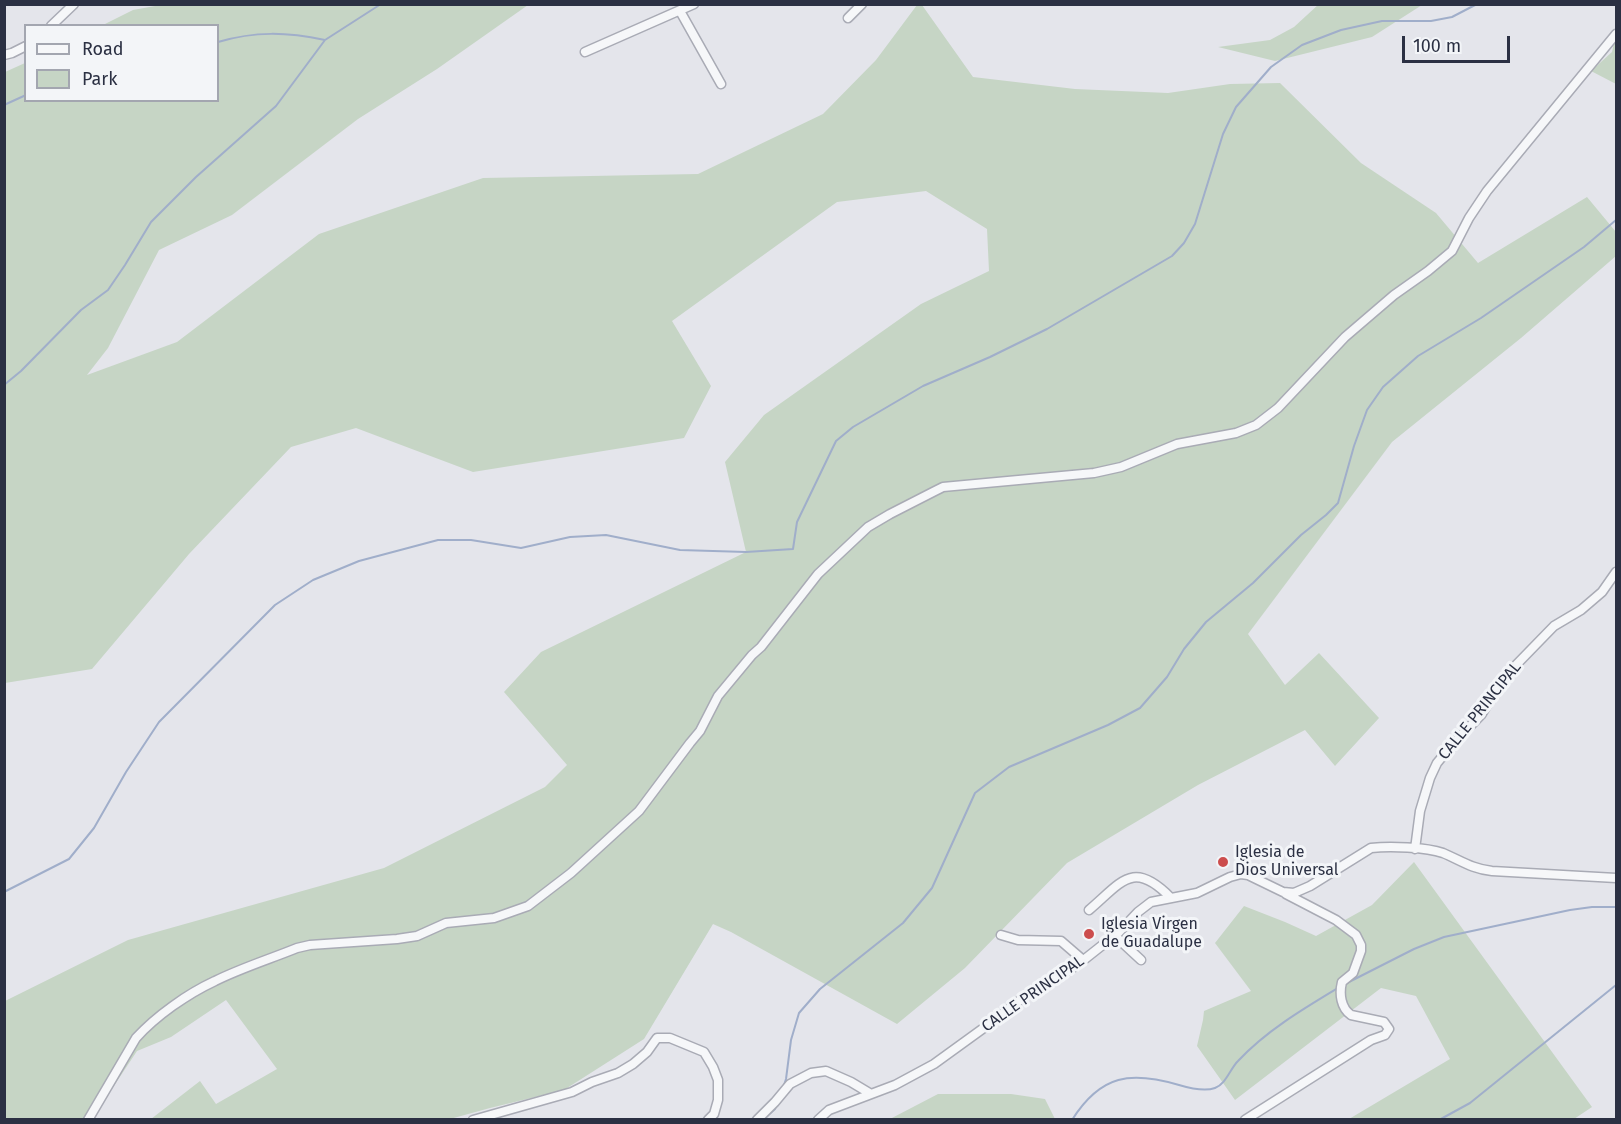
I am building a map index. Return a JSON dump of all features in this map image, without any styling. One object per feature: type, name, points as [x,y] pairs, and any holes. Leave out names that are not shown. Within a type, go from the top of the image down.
[{"type":"street","points":[[53,24],[74,4]]},
{"type":"street","points":[[585,52],[694,4]]},
{"type":"street","points":[[848,18],[862,4]]},
{"type":"street","points":[[680,11],[721,84]]},
{"type":"street","points":[[88,1119],[136,1038],[174,1005],[212,982],[297,948],[310,945],[382,942],[417,936],[446,923],[506,915],[541,898],[639,811],[700,731],[718,696],[818,574],[868,527],[943,488],[1094,473],[1121,466],[1177,444],[1236,433],[1256,425],[1278,408],[1345,337],[1394,295],[1452,252],[1469,218],[1487,191],[1617,34]]},
{"type":"street","points":[[4,55],[24,47]]},
{"type":"street","name":"CALLE PRINCIPAL","points":[[1415,849],[1420,811],[1430,777],[1437,763],[1481,715],[1497,689],[1524,656],[1554,626],[1581,610],[1602,592],[1617,572]]},
{"type":"street","points":[[1283,892],[1301,891],[1371,848],[1383,847],[1442,853],[1479,870],[1617,878]]},
{"type":"street","name":"CALLE PRINCIPAL","points":[[818,1119],[829,1110],[895,1085],[934,1064],[1038,987],[1076,966],[1148,904],[1197,893],[1241,874],[1248,875],[1336,920],[1356,935],[1361,951],[1353,973],[1342,982],[1340,995],[1343,1005],[1351,1016],[1384,1022],[1389,1029],[1385,1035],[1371,1040],[1245,1119]]},
{"type":"street","points":[[1089,910],[1121,882],[1132,877],[1148,878],[1171,898]]},
{"type":"street","points":[[1001,935],[1025,941],[1058,940],[1083,960]]},
{"type":"street","points":[[1114,935],[1141,960]]},
{"type":"street","points":[[473,1119],[572,1092],[618,1073],[633,1064],[647,1052],[657,1038],[670,1038],[704,1052],[713,1066],[718,1080],[718,1100],[714,1114],[708,1119]]},
{"type":"street","points":[[757,1119],[790,1084],[811,1073],[826,1071],[871,1094]]},
{"type":"green space","points":[[166,4],[528,5],[437,69],[358,119],[232,215],[159,250],[108,348],[87,375],[177,342],[319,234],[483,178],[698,174],[823,114],[876,60],[917,5],[922,5],[973,77],[1075,89],[1168,93],[1230,84],[1280,83],[1361,163],[1436,213],[1478,263],[1587,197],[1616,232],[1616,256],[1521,338],[1392,442],[1248,634],[1285,685],[1319,653],[1379,718],[1335,766],[1305,730],[1198,785],[1067,863],[965,968],[897,1024],[713,924],[644,1039],[564,1090],[450,1119],[151,1119],[200,1081],[216,1104],[277,1069],[226,1000],[171,1037],[137,1051],[92,1119],[5,1119],[5,1001],[128,940],[384,868],[545,787],[567,765],[504,692],[541,652],[746,552],[725,462],[764,415],[921,304],[989,271],[987,229],[926,191],[837,202],[672,321],[711,386],[684,438],[473,472],[356,428],[291,447],[189,554],[92,669],[5,683],[5,72],[24,63],[24,102],[219,102],[219,24],[105,24],[133,10]]},
{"type":"green space","points":[[1319,4],[1422,5],[1372,37],[1275,61],[1218,47],[1270,40],[1294,27]]},
{"type":"green space","points":[[1616,33],[1616,84],[1591,71],[1612,52]]},
{"type":"green space","points":[[1414,862],[1592,1107],[1574,1119],[1349,1119],[1450,1059],[1416,996],[1381,988],[1235,1100],[1197,1046],[1204,1011],[1251,991],[1215,943],[1244,906],[1316,936],[1372,905]]},
{"type":"green space","points":[[938,1094],[1011,1094],[1045,1099],[1055,1119],[890,1119]]},
{"type":"waterway","points":[[4,385],[21,371],[81,310],[108,290],[151,222],[196,177],[276,106],[325,40],[381,4]]},
{"type":"waterway","points":[[4,892],[69,859],[94,828],[126,772],[159,722],[275,605],[313,580],[359,561],[438,540],[471,540],[521,548],[570,537],[606,535],[680,550],[746,552],[793,549],[797,522],[836,441],[853,427],[923,386],[1047,329],[1172,256],[1184,243],[1195,224],[1223,134],[1236,107],[1271,67],[1302,45],[1341,30],[1382,21],[1431,21],[1452,17],[1477,4]]},
{"type":"waterway","points":[[219,42],[258,34],[297,35],[325,40]]},
{"type":"waterway","points":[[4,105],[24,96]]},
{"type":"waterway","points":[[784,1085],[791,1040],[799,1013],[820,989],[903,923],[932,888],[975,793],[1009,767],[1108,725],[1140,708],[1167,677],[1184,649],[1206,622],[1253,583],[1301,535],[1338,503],[1367,410],[1383,387],[1418,356],[1481,318],[1584,247],[1616,220]]},
{"type":"waterway","points":[[1345,984],[1414,949],[1444,937],[1570,910],[1616,907]]},
{"type":"waterway","points":[[1439,1120],[1470,1103],[1616,985]]},
{"type":"waterway","points":[[1072,1120],[1094,1093],[1118,1080],[1146,1078],[1197,1089],[1215,1088],[1222,1083],[1238,1061],[1273,1030],[1338,988]]},
{"type":"waterway","points":[[765,1118],[777,1104]]},
{"type":"place","name":"Iglesia de Dios Universal","points":[[1223,862]]},
{"type":"place","name":"Iglesia Virgen de Guadalupe","points":[[1089,934]]}]
